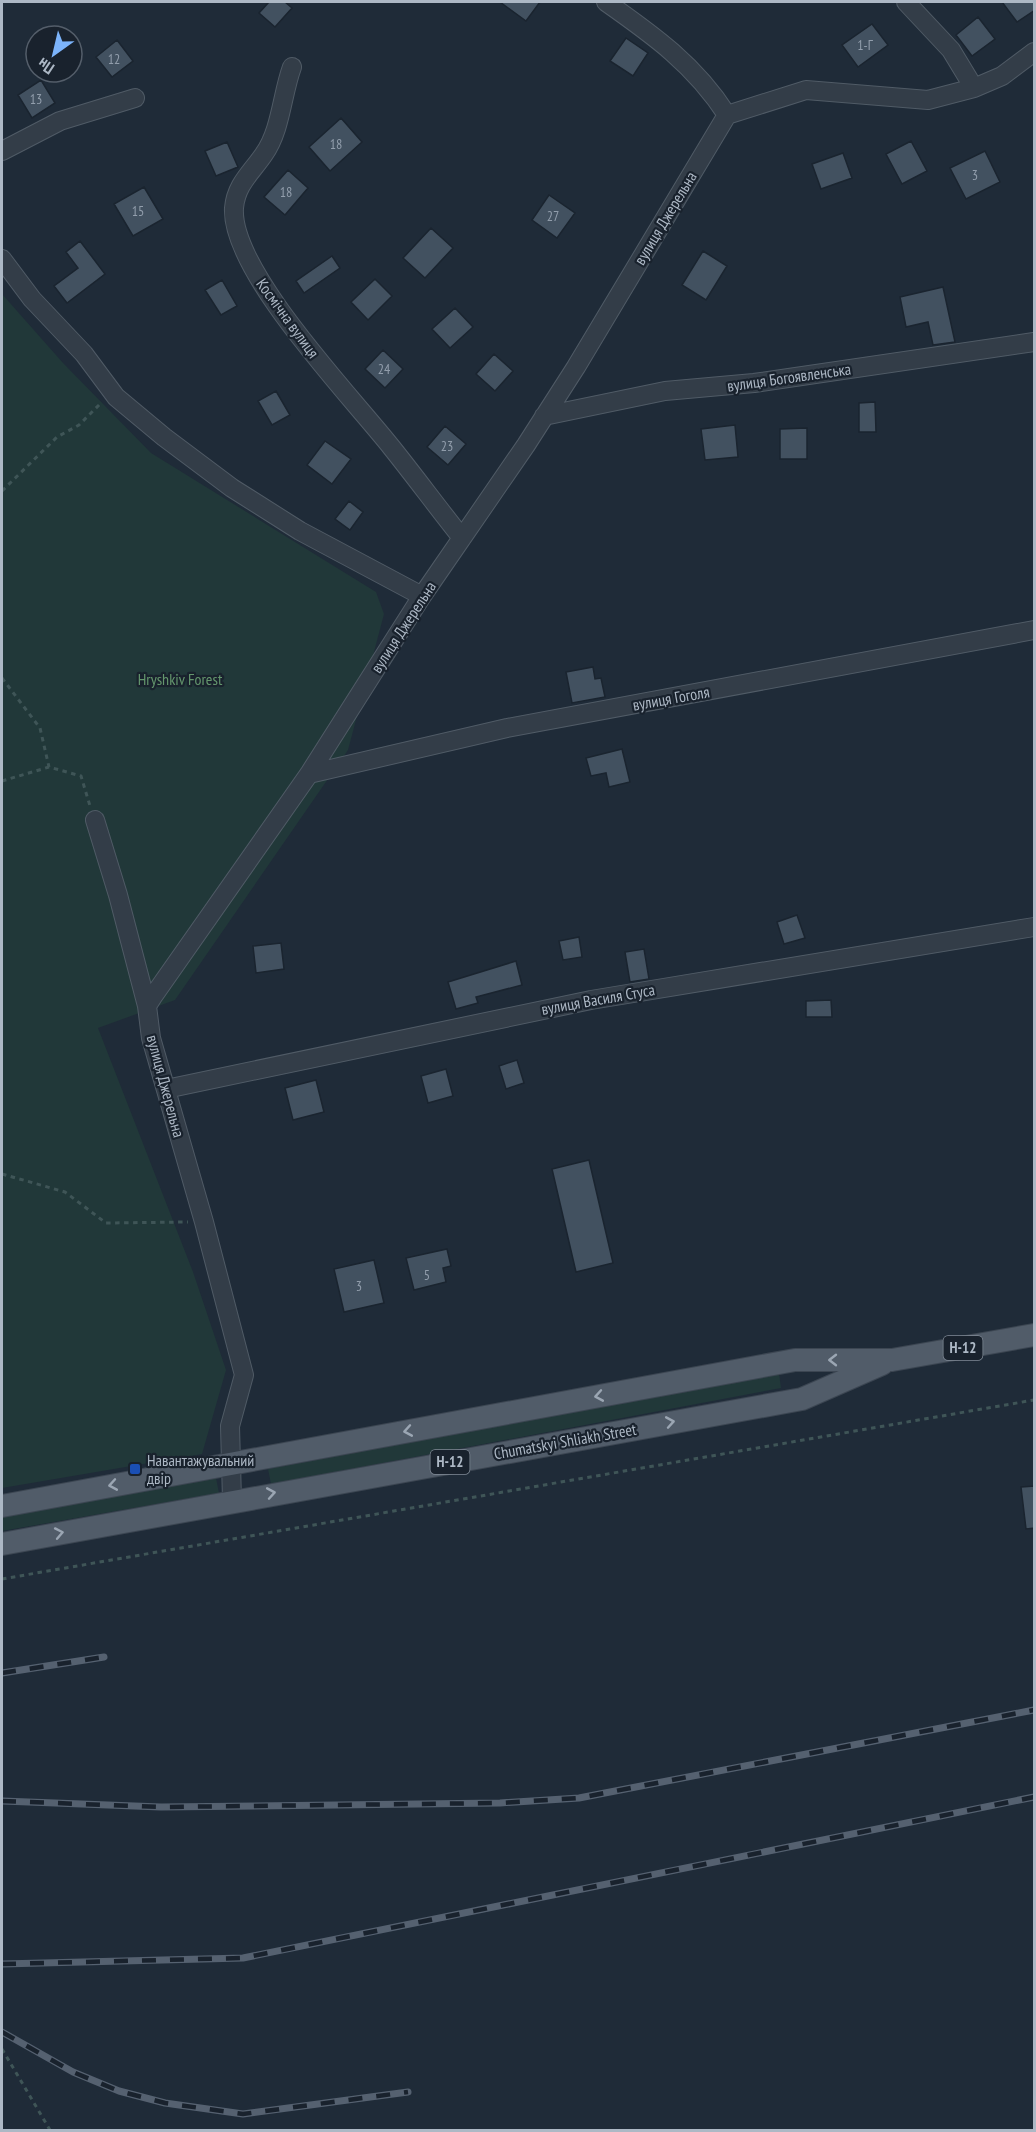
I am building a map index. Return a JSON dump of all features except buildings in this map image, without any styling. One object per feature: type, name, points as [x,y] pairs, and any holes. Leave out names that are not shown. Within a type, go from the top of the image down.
[{"type":"main road","name":"Chumatskyi Shliakh Street","points":[[2,1506],[795,1360],[892,1360],[1035,1335]]},
{"type":"main road","name":"Chumatskyi Shliakh Street","points":[[2,1544],[232,1500],[802,1399],[892,1360]]},
{"type":"street","points":[[606,2],[654,37],[687,65],[709,88],[727,115],[752,109],[806,90],[928,100],[974,88],[1002,76],[1035,52]]},
{"type":"street","points":[[906,2],[951,50],[974,88]]},
{"type":"street","name":"Космічна вулиця","points":[[292,67],[266,152],[244,178],[236,195],[234,210],[238,239],[255,273],[329,375],[391,447],[462,538]]},
{"type":"street","points":[[2,151],[60,121],[135,98]]},
{"type":"street","name":"вулиця Джерельна","points":[[229,1464],[230,1426],[243,1374],[204,1222],[151,1038],[147,1006],[309,774],[422,596],[544,416],[727,115]]},
{"type":"street","points":[[2,260],[32,299],[84,354],[112,392],[164,437],[232,488],[300,531],[422,596]]},
{"type":"street","name":"вулиця Богоявленська","points":[[544,416],[665,392],[754,383],[1035,342]]},
{"type":"street","name":"вулиця Гоголя","points":[[309,774],[507,728],[1035,630]]},
{"type":"street","points":[[94,820],[118,895],[147,1006]]},
{"type":"street","name":"вулиця Василя Стуса","points":[[166,1089],[591,1000],[1035,927]]},
{"type":"street","points":[[229,1464],[232,1500]]},
{"type":"path","points":[[2,491],[57,437],[79,425],[112,392]]},
{"type":"path","points":[[2,678],[40,728],[49,767]]},
{"type":"path","points":[[2,781],[49,767],[81,776],[94,820]]},
{"type":"path","points":[[2,1174],[65,1192],[106,1223],[204,1222]]},
{"type":"path","points":[[2,1579],[1035,1400]]},
{"type":"path","points":[[2,2049],[50,2130]]},
{"type":"green space","name":"Hryshkiv Forest","points":[[2,294],[63,363],[151,453],[376,592],[384,614],[348,750],[175,1000],[98,1028],[193,1272],[226,1370],[202,1454],[2,1488]]},
{"type":"green space","points":[[779,1373],[781,1388],[271,1484],[268,1469]]},
{"type":"green space","points":[[216,1478],[219,1493],[2,1531],[2,1516]]},
{"type":"railway","points":[[2,1673],[104,1657]]},
{"type":"railway","points":[[2,1801],[161,1807],[500,1803],[579,1798],[1034,1710]]},
{"type":"railway","points":[[2,1964],[243,1958],[1034,1797]]},
{"type":"railway","points":[[2,2032],[73,2072],[119,2091],[165,2103],[243,2114],[408,2092]]},
{"type":"place","name":"Навантажувальний двір","points":[[135,1469]]}]
